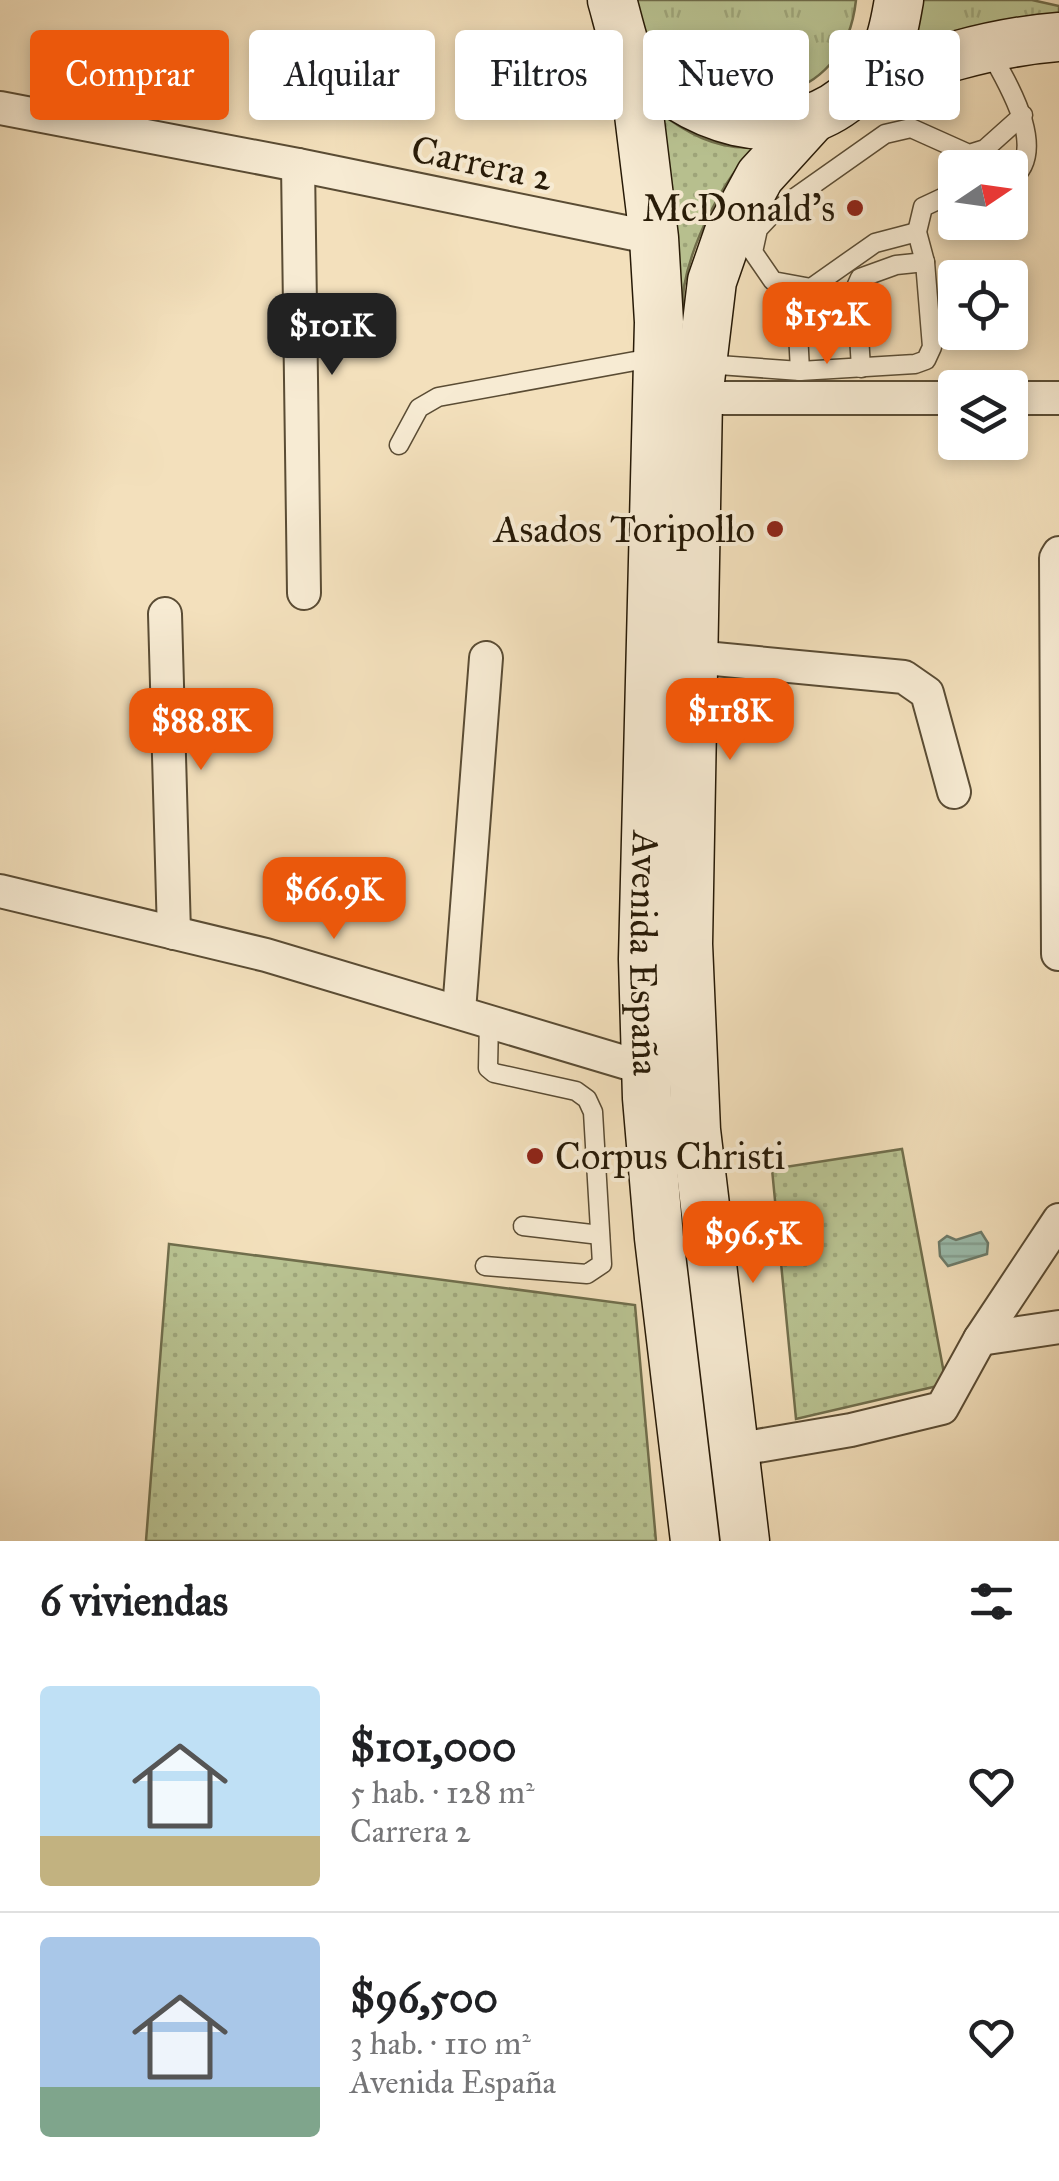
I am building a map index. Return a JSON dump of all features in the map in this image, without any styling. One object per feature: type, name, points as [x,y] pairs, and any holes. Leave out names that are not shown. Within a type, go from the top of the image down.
[{"type":"street","name":"Avenida España","points":[[612,0],[633,65],[654,238],[659,322],[685,373],[694,657],[688,944],[696,1130],[745,1541]]},
{"type":"street","points":[[891,30],[899,0]]},
{"type":"street","points":[[960,55],[1024,40],[1059,37]]},
{"type":"street","points":[[633,65],[703,111],[762,124],[810,121]]},
{"type":"street","name":"Carrera 2","points":[[0,108],[298,164],[654,238]]},
{"type":"street","name":"Avenida España","points":[[695,1541],[659,1238],[643,959],[685,373],[728,236],[760,176],[810,121],[829,112]]},
{"type":"street","points":[[298,164],[304,593]]},
{"type":"street","points":[[685,373],[938,396]]},
{"type":"street","points":[[1028,398],[1059,398]]},
{"type":"street","points":[[1058,954],[1059,553]]},
{"type":"street","points":[[165,614],[174,934]]},
{"type":"street","points":[[694,657],[904,677],[927,693],[954,792]]},
{"type":"street","points":[[474,1016],[486,658]]},
{"type":"street","points":[[0,891],[266,956],[647,1069]]},
{"type":"street","points":[[734,1450],[851,1430],[942,1408],[980,1338],[1059,1220]]},
{"type":"street","points":[[980,1338],[1059,1327]]},
{"type":"lane","points":[[988,48],[1023,115],[1026,150]]},
{"type":"lane","points":[[916,232],[875,243],[812,288],[772,281],[753,252],[758,229],[773,213],[886,134],[912,128],[969,154],[985,149],[1023,115]]},
{"type":"lane","points":[[400,445],[419,408],[438,397],[685,373],[860,368],[926,360],[932,347],[925,262],[916,232],[923,206],[938,199]]},
{"type":"lane","points":[[860,368],[856,287],[860,278],[896,265],[925,262]]},
{"type":"lane","points":[[797,312],[800,371]]},
{"type":"lane","points":[[474,1016],[488,1068],[494,1073],[576,1092],[587,1099],[594,1112],[602,1264],[587,1274],[485,1266]]},
{"type":"lane","points":[[524,1226],[600,1235]]},
{"type":"green space","points":[[630,0],[856,0],[849,30],[829,30],[829,65],[809,81],[809,30],[643,30],[643,35]]},
{"type":"green space","points":[[913,0],[1032,0],[1059,6],[1059,23],[960,40],[960,30],[904,30]]},
{"type":"green space","points":[[656,120],[670,120],[715,143],[756,147],[721,193],[694,250],[684,287],[684,335]]},
{"type":"green space","points":[[902,1149],[946,1384],[796,1419],[772,1169]]},
{"type":"green space","points":[[169,1244],[635,1305],[656,1541],[146,1541]]},
{"type":"shaded area","points":[[981,1232],[988,1243],[987,1254],[948,1266],[940,1256],[939,1242],[947,1236],[956,1240]]},
{"type":"place","name":"McDonald's","points":[[855,208]]},
{"type":"place","name":"Asados Toripollo","points":[[775,529]]},
{"type":"place","name":"Corpus Christi","points":[[535,1156]]}]
